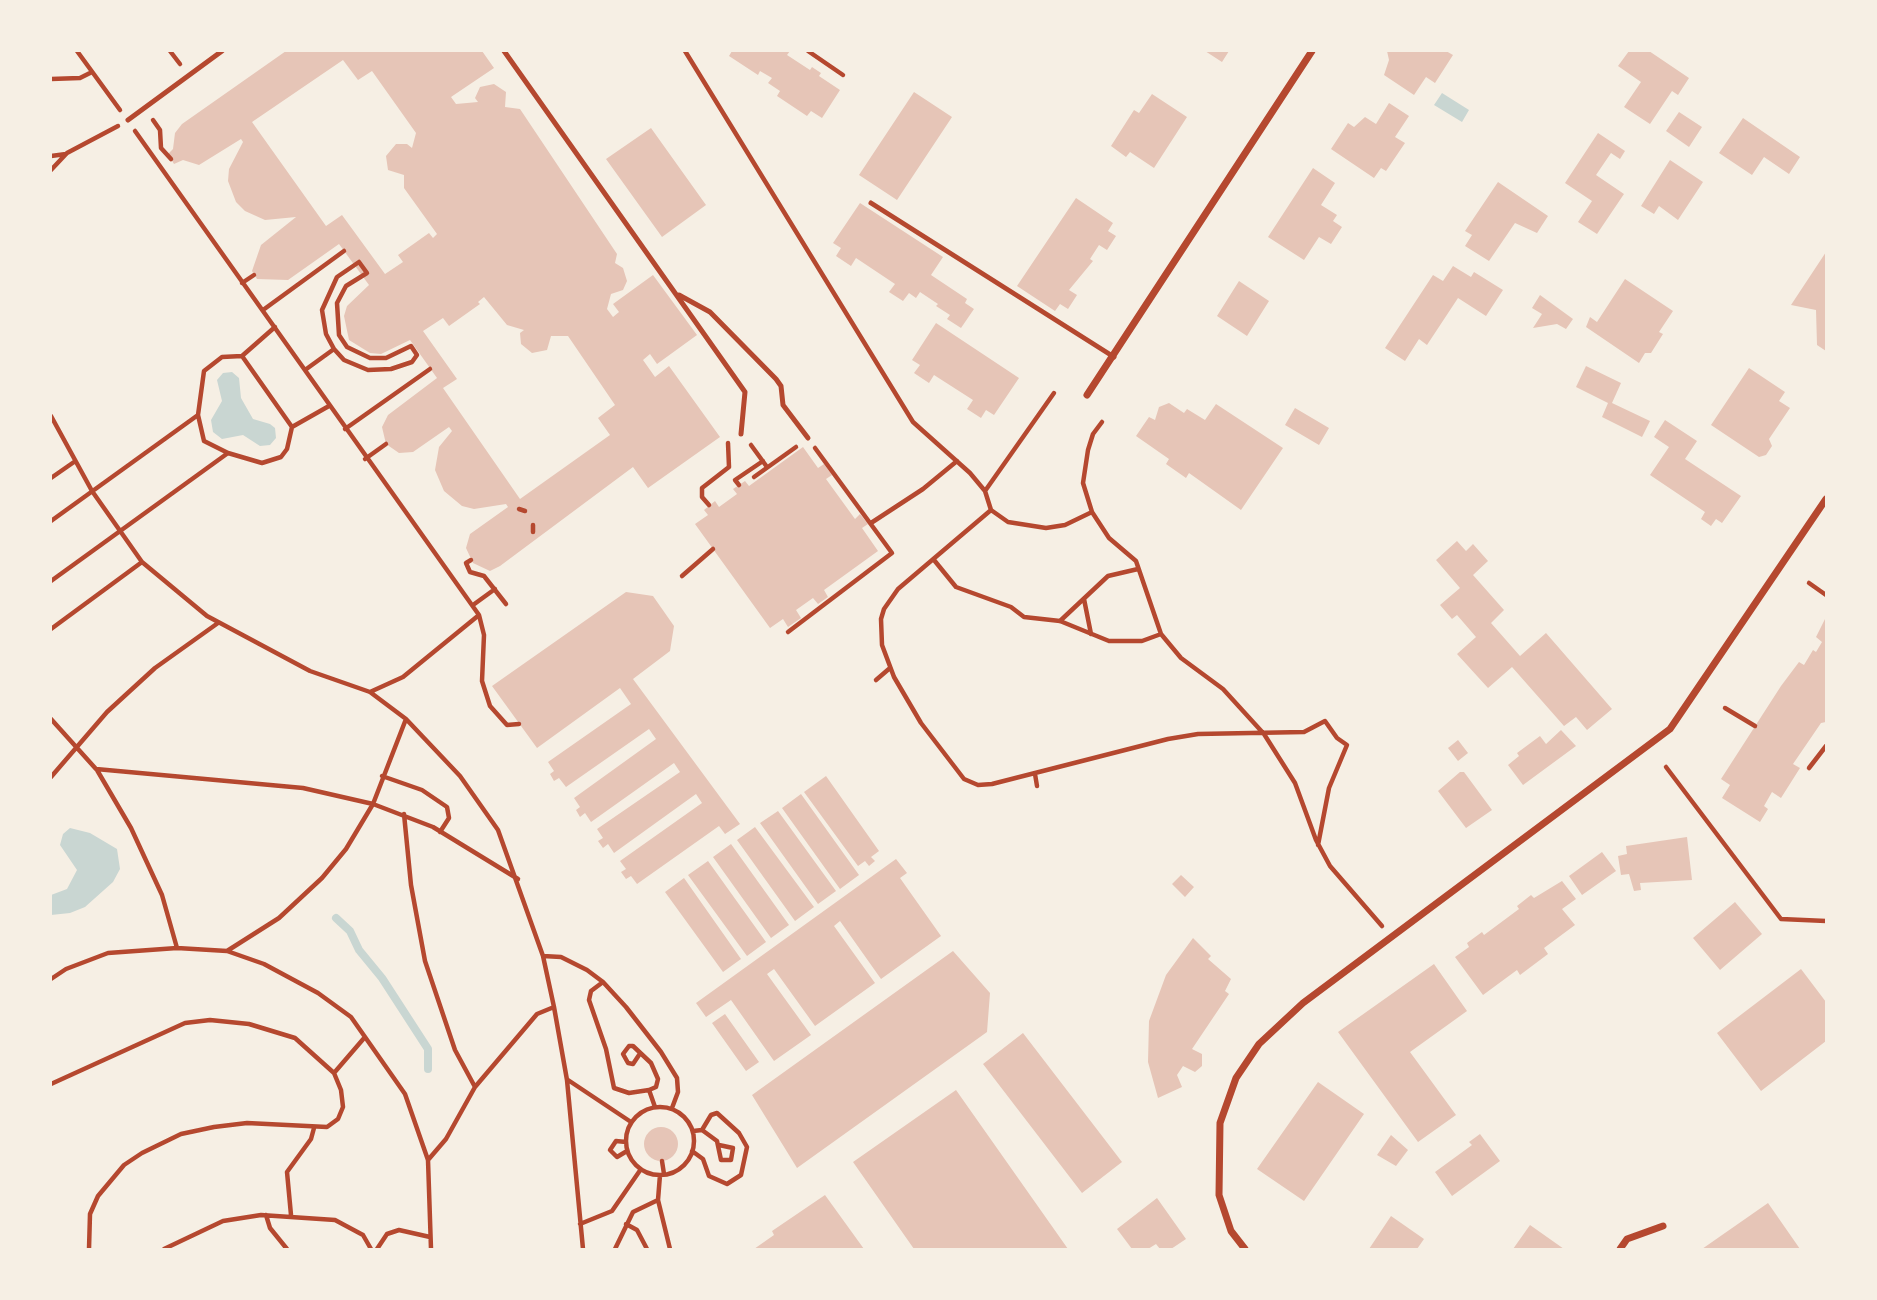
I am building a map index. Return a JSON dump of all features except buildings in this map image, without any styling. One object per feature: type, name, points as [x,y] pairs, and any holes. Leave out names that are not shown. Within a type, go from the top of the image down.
[{"type":"street","points":[[1087,395],[1312,51]]},
{"type":"street","points":[[1245,1249],[1231,1231],[1219,1195],[1220,1123],[1236,1079],[1259,1044],[1285,1017],[1670,729],[1826,499]]},
{"type":"street","points":[[1620,1249],[1627,1239],[1663,1226]]},
{"type":"lane","points":[[128,120],[222,51]]},
{"type":"lane","points":[[505,51],[745,391],[741,434]]},
{"type":"lane","points":[[871,203],[1114,357]]},
{"type":"lane","points":[[676,294],[710,312],[776,379],[781,386],[783,405],[808,439]]},
{"type":"path","points":[[78,51],[365,458],[473,605],[479,615],[484,635],[482,681],[490,706],[507,725],[519,724]]},
{"type":"path","points":[[685,51],[914,422],[970,473],[985,491],[991,510],[1008,522],[1046,528],[1065,525],[1093,512]]},
{"type":"path","points":[[808,51],[843,75]]},
{"type":"path","points":[[51,79],[80,78],[92,72]]},
{"type":"path","points":[[144,109],[160,130],[161,148],[171,159]]},
{"type":"path","points":[[51,156],[67,153],[128,120]]},
{"type":"path","points":[[51,170],[67,153]]},
{"type":"path","points":[[263,310],[344,251]]},
{"type":"path","points":[[359,262],[367,273],[346,286],[337,303],[339,335],[347,347],[370,358],[386,358],[411,346],[417,355],[412,362],[391,369],[368,370],[344,359],[334,349],[326,334],[322,310],[337,277],[359,262]]},
{"type":"path","points":[[243,283],[254,275]]},
{"type":"path","points":[[275,327],[242,356],[222,357],[204,371],[198,415],[204,441],[250,461],[272,462],[287,449],[292,427],[329,406]]},
{"type":"path","points":[[305,370],[334,349]]},
{"type":"path","points":[[242,356],[292,427]]},
{"type":"path","points":[[345,429],[430,369]]},
{"type":"path","points":[[985,491],[1054,393]]},
{"type":"path","points":[[51,521],[198,415]]},
{"type":"path","points":[[51,416],[92,491],[142,562],[218,623],[310,671],[370,692],[406,719],[460,776],[498,830],[519,880],[543,956],[554,1007],[567,1080],[583,1249]]},
{"type":"path","points":[[1102,422],[1093,434],[1088,450],[1083,483],[1093,512],[1110,538],[1136,561],[1161,634],[1181,658],[1223,688],[1264,734],[1294,783],[1318,845],[1330,866],[1377,918],[1390,939]]},
{"type":"path","points":[[788,632],[892,553],[808,439]]},
{"type":"path","points":[[709,505],[702,497],[702,488],[729,467],[728,443]]},
{"type":"path","points":[[365,458],[386,444]]},
{"type":"path","points":[[757,452],[767,467]]},
{"type":"path","points":[[51,581],[228,453]]},
{"type":"path","points":[[754,477],[783,456]]},
{"type":"path","points":[[51,478],[74,461]]},
{"type":"path","points":[[739,485],[735,480],[763,461]]},
{"type":"path","points":[[871,523],[923,489],[957,461]]},
{"type":"path","points":[[991,510],[898,589],[884,609],[880,631],[890,668],[921,723],[964,779],[978,785],[1035,774],[1188,735],[1304,732],[1325,721],[1337,738],[1348,745],[1329,788],[1318,845]]},
{"type":"path","points":[[533,525],[533,532]]},
{"type":"path","points":[[682,576],[713,549]]},
{"type":"path","points":[[471,560],[466,564],[470,572],[484,576],[506,604]]},
{"type":"path","points":[[934,560],[956,587],[1012,607],[1024,617],[1060,621],[1091,634],[1121,642],[1142,641],[1161,634]]},
{"type":"path","points":[[51,629],[142,562]]},
{"type":"path","points":[[1060,621],[1108,576],[1138,569]]},
{"type":"path","points":[[1808,583],[1826,595]]},
{"type":"path","points":[[473,605],[495,589]]},
{"type":"path","points":[[1083,598],[1091,634]]},
{"type":"path","points":[[370,692],[402,677],[479,615]]},
{"type":"path","points":[[51,777],[75,747],[155,668],[218,623]]},
{"type":"path","points":[[876,680],[890,668]]},
{"type":"path","points":[[1725,708],[1755,726]]},
{"type":"path","points":[[51,719],[96,769],[131,828],[162,895],[177,948]]},
{"type":"path","points":[[227,951],[279,918],[322,878],[346,849],[373,804],[406,719]]},
{"type":"path","points":[[1809,768],[1826,746]]},
{"type":"path","points":[[1666,767],[1781,919],[1826,920]]},
{"type":"path","points":[[96,769],[303,788],[373,804],[404,814],[440,832],[519,880]]},
{"type":"path","points":[[1035,774],[1038,786]]},
{"type":"path","points":[[382,776],[422,790],[447,807],[449,818],[440,832]]},
{"type":"path","points":[[404,814],[411,885],[425,961],[455,1050],[475,1087]]},
{"type":"path","points":[[51,979],[66,969],[108,953],[177,948],[227,951],[264,964],[318,993],[351,1017],[405,1094],[428,1160],[431,1249]]},
{"type":"path","points":[[543,956],[561,957],[575,962],[603,982],[674,1071],[679,1086],[672,1108]]},
{"type":"path","points":[[603,982],[591,991],[589,1000],[606,1049],[614,1088],[629,1093],[656,1087],[657,1074],[651,1063],[639,1055]]},
{"type":"path","points":[[428,1160],[446,1139],[475,1087],[537,1014],[554,1007]]},
{"type":"path","points":[[51,1084],[185,1023],[210,1020],[249,1024],[295,1038],[334,1073],[341,1090],[343,1107],[338,1119],[327,1127],[314,1128],[284,1123],[214,1127],[181,1133],[142,1153],[124,1165],[97,1196],[90,1214],[89,1249]]},
{"type":"path","points":[[334,1073],[365,1037]]},
{"type":"path","points":[[567,1080],[631,1122]]},
{"type":"path","points":[[649,1090],[655,1107]]},
{"type":"path","points":[[655,1107],[672,1108],[689,1122],[693,1130],[692,1152],[681,1167],[662,1175],[641,1169],[628,1152],[626,1143],[631,1122],[643,1111],[655,1107]]},
{"type":"path","points":[[692,1152],[703,1159],[706,1172],[716,1181],[733,1183],[741,1175],[747,1147],[739,1133],[715,1113],[702,1130]]},
{"type":"path","points":[[292,1215],[287,1172],[311,1139],[314,1128]]},
{"type":"path","points":[[693,1130],[702,1130],[719,1145]]},
{"type":"path","points":[[626,1143],[616,1141],[610,1150],[617,1157],[628,1152]]},
{"type":"path","points":[[662,1161],[658,1200],[670,1249]]},
{"type":"path","points":[[580,1224],[612,1211],[641,1169]]},
{"type":"path","points":[[615,1249],[626,1224],[638,1207],[658,1200]]},
{"type":"path","points":[[266,1215],[270,1228],[286,1249]]},
{"type":"path","points":[[164,1249],[223,1221],[266,1215],[292,1215],[335,1220],[347,1225],[363,1235],[371,1249]]},
{"type":"path","points":[[626,1224],[637,1230],[647,1249]]},
{"type":"path","points":[[377,1249],[387,1234],[399,1230],[430,1237]]},
{"type":"shaded area","points":[[1442,93],[1469,110],[1462,122],[1434,105]]},
{"type":"shaded area","points":[[232,372],[239,378],[241,398],[253,419],[275,428],[276,438],[270,445],[260,446],[243,435],[222,439],[213,432],[211,420],[222,401],[217,380],[223,373]]},
{"type":"shaded area","points":[[70,828],[90,833],[117,849],[120,869],[113,882],[85,907],[70,913],[51,915],[51,895],[67,889],[77,870],[60,845],[63,834]]},
{"type":"waterway","points":[[336,918],[350,931],[359,950],[382,978],[428,1049],[428,1069]]}]
